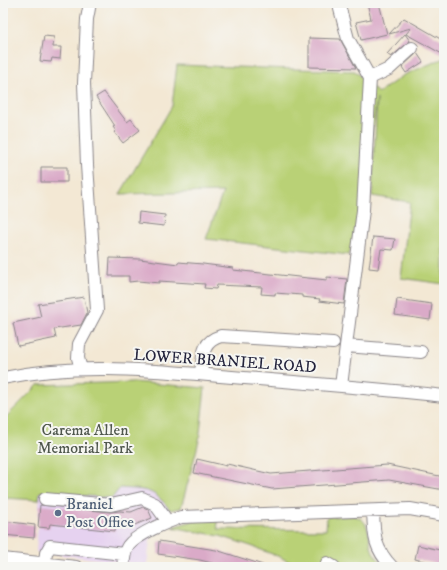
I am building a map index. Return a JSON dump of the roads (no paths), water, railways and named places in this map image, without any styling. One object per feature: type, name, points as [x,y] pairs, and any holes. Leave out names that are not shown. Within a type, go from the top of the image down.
[{"type":"street","points":[[81,369],[78,358],[79,344],[97,310],[87,165],[84,83],[87,19],[90,3]]},
{"type":"street","points":[[340,9],[348,39],[370,78],[363,210],[341,386]]},
{"type":"street","points":[[370,78],[389,69],[412,48]]},
{"type":"street","points":[[201,374],[206,346],[209,341],[222,336],[333,343]]},
{"type":"street","points":[[346,346],[421,352]]},
{"type":"street","name":"LOWER BRANIEL ROAD","points":[[3,378],[23,374],[112,368],[201,374],[444,396]]},
{"type":"street","points":[[45,499],[111,505],[142,498],[155,504],[168,522]]},
{"type":"street","points":[[373,510],[375,541],[379,552],[392,567]]},
{"type":"street","points":[[123,567],[124,554],[128,546],[133,541],[168,522],[181,517],[194,515],[373,510],[415,510],[444,515]]},
{"type":"street","points":[[45,563],[46,553],[50,546],[124,554]]},
{"type":"street","points":[[3,559],[76,567]]},
{"type":"place","name":"Braniel Post Office","points":[[58,513]]},
{"type":"park label","name":"Carema Allen Memorial Park","points":[[85,439]]}]
